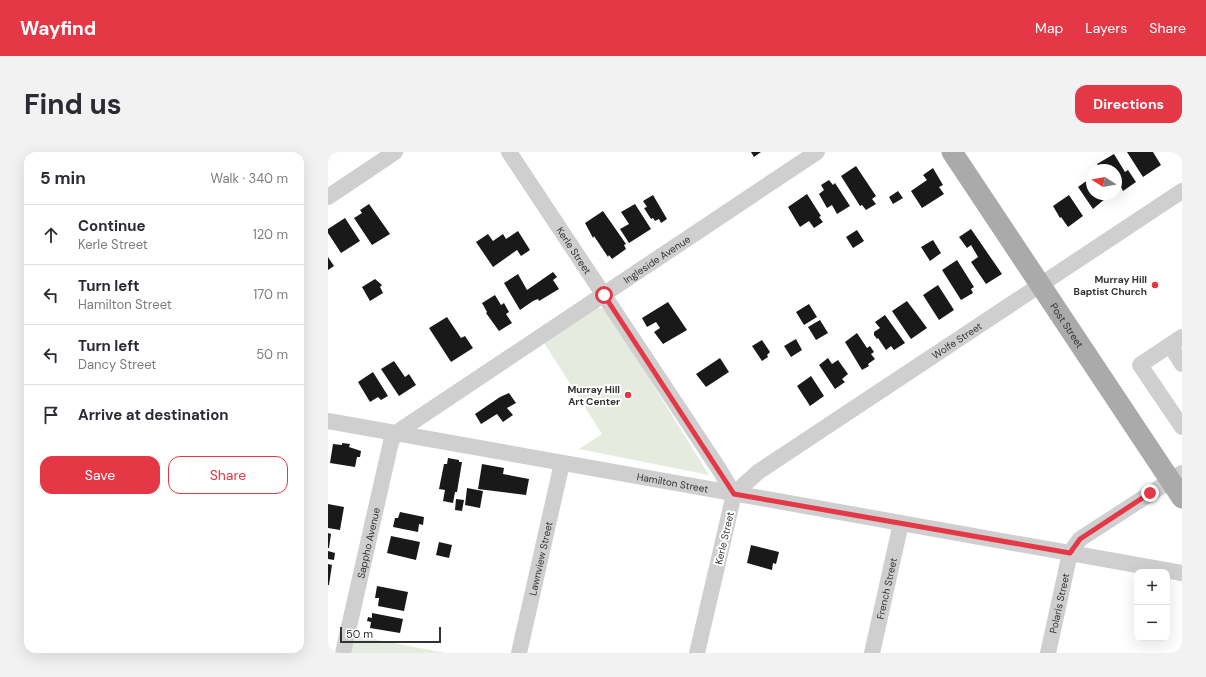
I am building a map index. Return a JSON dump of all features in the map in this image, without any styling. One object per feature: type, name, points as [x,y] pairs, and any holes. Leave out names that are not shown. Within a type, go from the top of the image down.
[{"type":"main road","name":"Post Street","points":[[952,152],[1041,285],[1176,476],[1182,498]]},
{"type":"street","points":[[328,197],[395,152]]},
{"type":"street","name":"Kerle Street","points":[[509,152],[734,494],[697,653]]},
{"type":"street","name":"Ingleside Avenue","points":[[396,433],[817,152]]},
{"type":"street","name":"Wolfe Street","points":[[734,494],[758,472],[1182,190]]},
{"type":"street","points":[[1182,364],[1176,341],[1140,365],[1182,428]]},
{"type":"street","name":"Hamilton Street","points":[[328,421],[1182,573]]},
{"type":"street","name":"Sappho Avenue","points":[[343,653],[391,442],[396,433]]},
{"type":"street","name":"Lawnview Street","points":[[519,653],[562,463]]},
{"type":"street","points":[[1070,553],[1080,539],[1176,476]]},
{"type":"street","name":"French Street","points":[[872,653],[901,523]]},
{"type":"street","name":"Polaris Street","points":[[1048,653],[1070,553]]},
{"type":"shaded area","points":[[595,307],[606,309],[709,475],[579,449],[602,434],[543,341]]},
{"type":"shaded area","points":[[347,634],[446,653],[343,653]]},
{"type":"building","points":[[751,152],[761,152],[754,157]]},
{"type":"building","points":[[1127,152],[1153,152],[1161,165],[1143,177]]},
{"type":"building","points":[[1114,154],[1120,164],[1097,164]]},
{"type":"building","points":[[856,166],[876,196],[872,199],[876,204],[866,210],[862,205],[860,206],[841,176]]},
{"type":"building","points":[[1122,167],[1125,172],[1128,170],[1136,182],[1123,191]]},
{"type":"building","points":[[933,168],[943,185],[939,187],[944,194],[922,208],[911,191],[927,180],[923,175]]},
{"type":"building","points":[[829,180],[833,185],[835,183],[850,206],[837,214],[832,205],[827,208],[819,194],[824,190],[821,185]]},
{"type":"building","points":[[1086,181],[1086,199],[1078,187]]},
{"type":"building","points":[[898,191],[903,198],[893,204],[889,197]]},
{"type":"building","points":[[807,194],[821,216],[819,217],[823,222],[814,228],[809,221],[800,227],[788,207]]},
{"type":"building","points":[[653,195],[667,219],[661,223],[659,219],[655,221],[653,218],[651,219],[644,208],[647,207],[643,201]]},
{"type":"building","points":[[1069,195],[1083,216],[1068,227],[1061,217],[1060,218],[1053,206]]},
{"type":"building","points":[[1087,200],[1104,200],[1093,209]]},
{"type":"building","points":[[369,204],[390,234],[372,245],[354,218],[362,213],[360,210]]},
{"type":"building","points":[[635,204],[651,229],[629,243],[620,229],[629,224],[621,212]]},
{"type":"building","points":[[603,211],[626,244],[624,245],[626,249],[612,259],[609,255],[608,257],[594,236],[593,238],[585,223]]},
{"type":"building","points":[[345,218],[360,241],[341,253],[328,233],[328,229]]},
{"type":"building","points":[[971,229],[1002,274],[986,284],[971,262],[978,257],[971,245],[967,248],[959,237]]},
{"type":"building","points":[[857,230],[864,241],[853,248],[846,237]]},
{"type":"building","points":[[518,231],[530,250],[521,256],[517,250],[493,267],[476,242],[488,234],[493,241],[503,234],[506,239]]},
{"type":"building","points":[[933,240],[941,253],[930,261],[921,247]]},
{"type":"building","points":[[328,257],[334,266],[328,270]]},
{"type":"building","points":[[957,260],[974,287],[971,289],[973,293],[961,300],[942,270]]},
{"type":"building","points":[[553,272],[557,277],[553,280],[559,289],[539,301],[538,299],[533,301],[520,310],[504,283],[518,274],[527,290]]},
{"type":"building","points":[[375,279],[382,285],[380,287],[383,293],[370,301],[362,287]]},
{"type":"building","points":[[938,285],[954,310],[939,320],[923,295]]},
{"type":"building","points":[[495,295],[501,305],[504,303],[509,312],[506,314],[512,323],[499,331],[486,313],[487,312],[482,303]]},
{"type":"building","points":[[907,301],[927,328],[911,339],[892,311]]},
{"type":"building","points":[[668,302],[687,330],[663,344],[654,332],[660,328],[656,322],[647,327],[642,318]]},
{"type":"building","points":[[809,304],[817,317],[804,325],[796,312]]},
{"type":"building","points":[[885,315],[905,343],[894,350],[891,346],[886,350],[878,338],[877,339],[874,335],[874,332],[880,328],[875,322]]},
{"type":"building","points":[[447,317],[461,338],[465,336],[473,348],[451,362],[429,328]]},
{"type":"building","points":[[820,320],[828,333],[816,340],[808,327]]},
{"type":"building","points":[[857,333],[867,348],[870,346],[874,352],[871,354],[875,359],[868,364],[869,366],[862,370],[845,342]]},
{"type":"building","points":[[796,339],[802,350],[791,357],[784,346]]},
{"type":"building","points":[[762,340],[770,352],[767,355],[768,357],[762,361],[752,346]]},
{"type":"building","points":[[720,358],[729,372],[706,387],[696,374]]},
{"type":"building","points":[[828,358],[832,364],[838,360],[848,374],[842,379],[845,382],[835,389],[819,365]]},
{"type":"building","points":[[394,361],[405,377],[409,374],[416,385],[399,396],[381,369]]},
{"type":"building","points":[[373,372],[388,396],[381,400],[378,397],[370,402],[358,382]]},
{"type":"building","points":[[811,376],[824,396],[810,406],[797,386]]},
{"type":"building","points":[[509,393],[516,403],[507,408],[513,415],[503,422],[497,414],[481,424],[475,414],[500,397]]},
{"type":"building","points":[[342,443],[350,444],[349,447],[361,451],[360,457],[357,457],[355,467],[330,463],[333,444],[342,445]]},
{"type":"building","points":[[448,458],[462,462],[457,492],[455,492],[453,503],[443,501],[445,490],[439,489],[444,464],[447,464]]},
{"type":"building","points":[[482,464],[504,468],[503,474],[529,479],[526,495],[478,489]]},
{"type":"building","points":[[467,488],[483,491],[480,508],[465,505]]},
{"type":"building","points":[[456,499],[464,500],[462,511],[455,510]]},
{"type":"building","points":[[328,504],[344,507],[340,530],[328,528]]},
{"type":"building","points":[[400,512],[424,517],[423,525],[419,524],[418,532],[393,527],[395,518],[398,518]]},
{"type":"building","points":[[328,533],[331,534],[329,548],[328,548]]},
{"type":"building","points":[[391,536],[420,542],[416,560],[387,553]]},
{"type":"building","points":[[439,542],[452,545],[449,558],[436,555]]},
{"type":"building","points":[[751,545],[779,552],[776,564],[773,563],[772,570],[747,563]]},
{"type":"building","points":[[328,551],[335,553],[334,560],[328,559]]},
{"type":"building","points":[[328,564],[332,565],[329,585],[328,585]]},
{"type":"building","points":[[377,586],[408,592],[404,611],[378,606],[379,598],[375,598]]},
{"type":"building","points":[[372,613],[403,619],[400,633],[370,628],[371,622],[367,621],[368,617],[372,618]]},
{"type":"place","name":"Murray Hill Baptist Church","points":[[1155,285]]},
{"type":"place","name":"Murray Hill Art Center","points":[[628,395]]},
{"type":"route","points":[[604,295],[734,494],[1070,553],[1080,539],[1150,493]]}]
